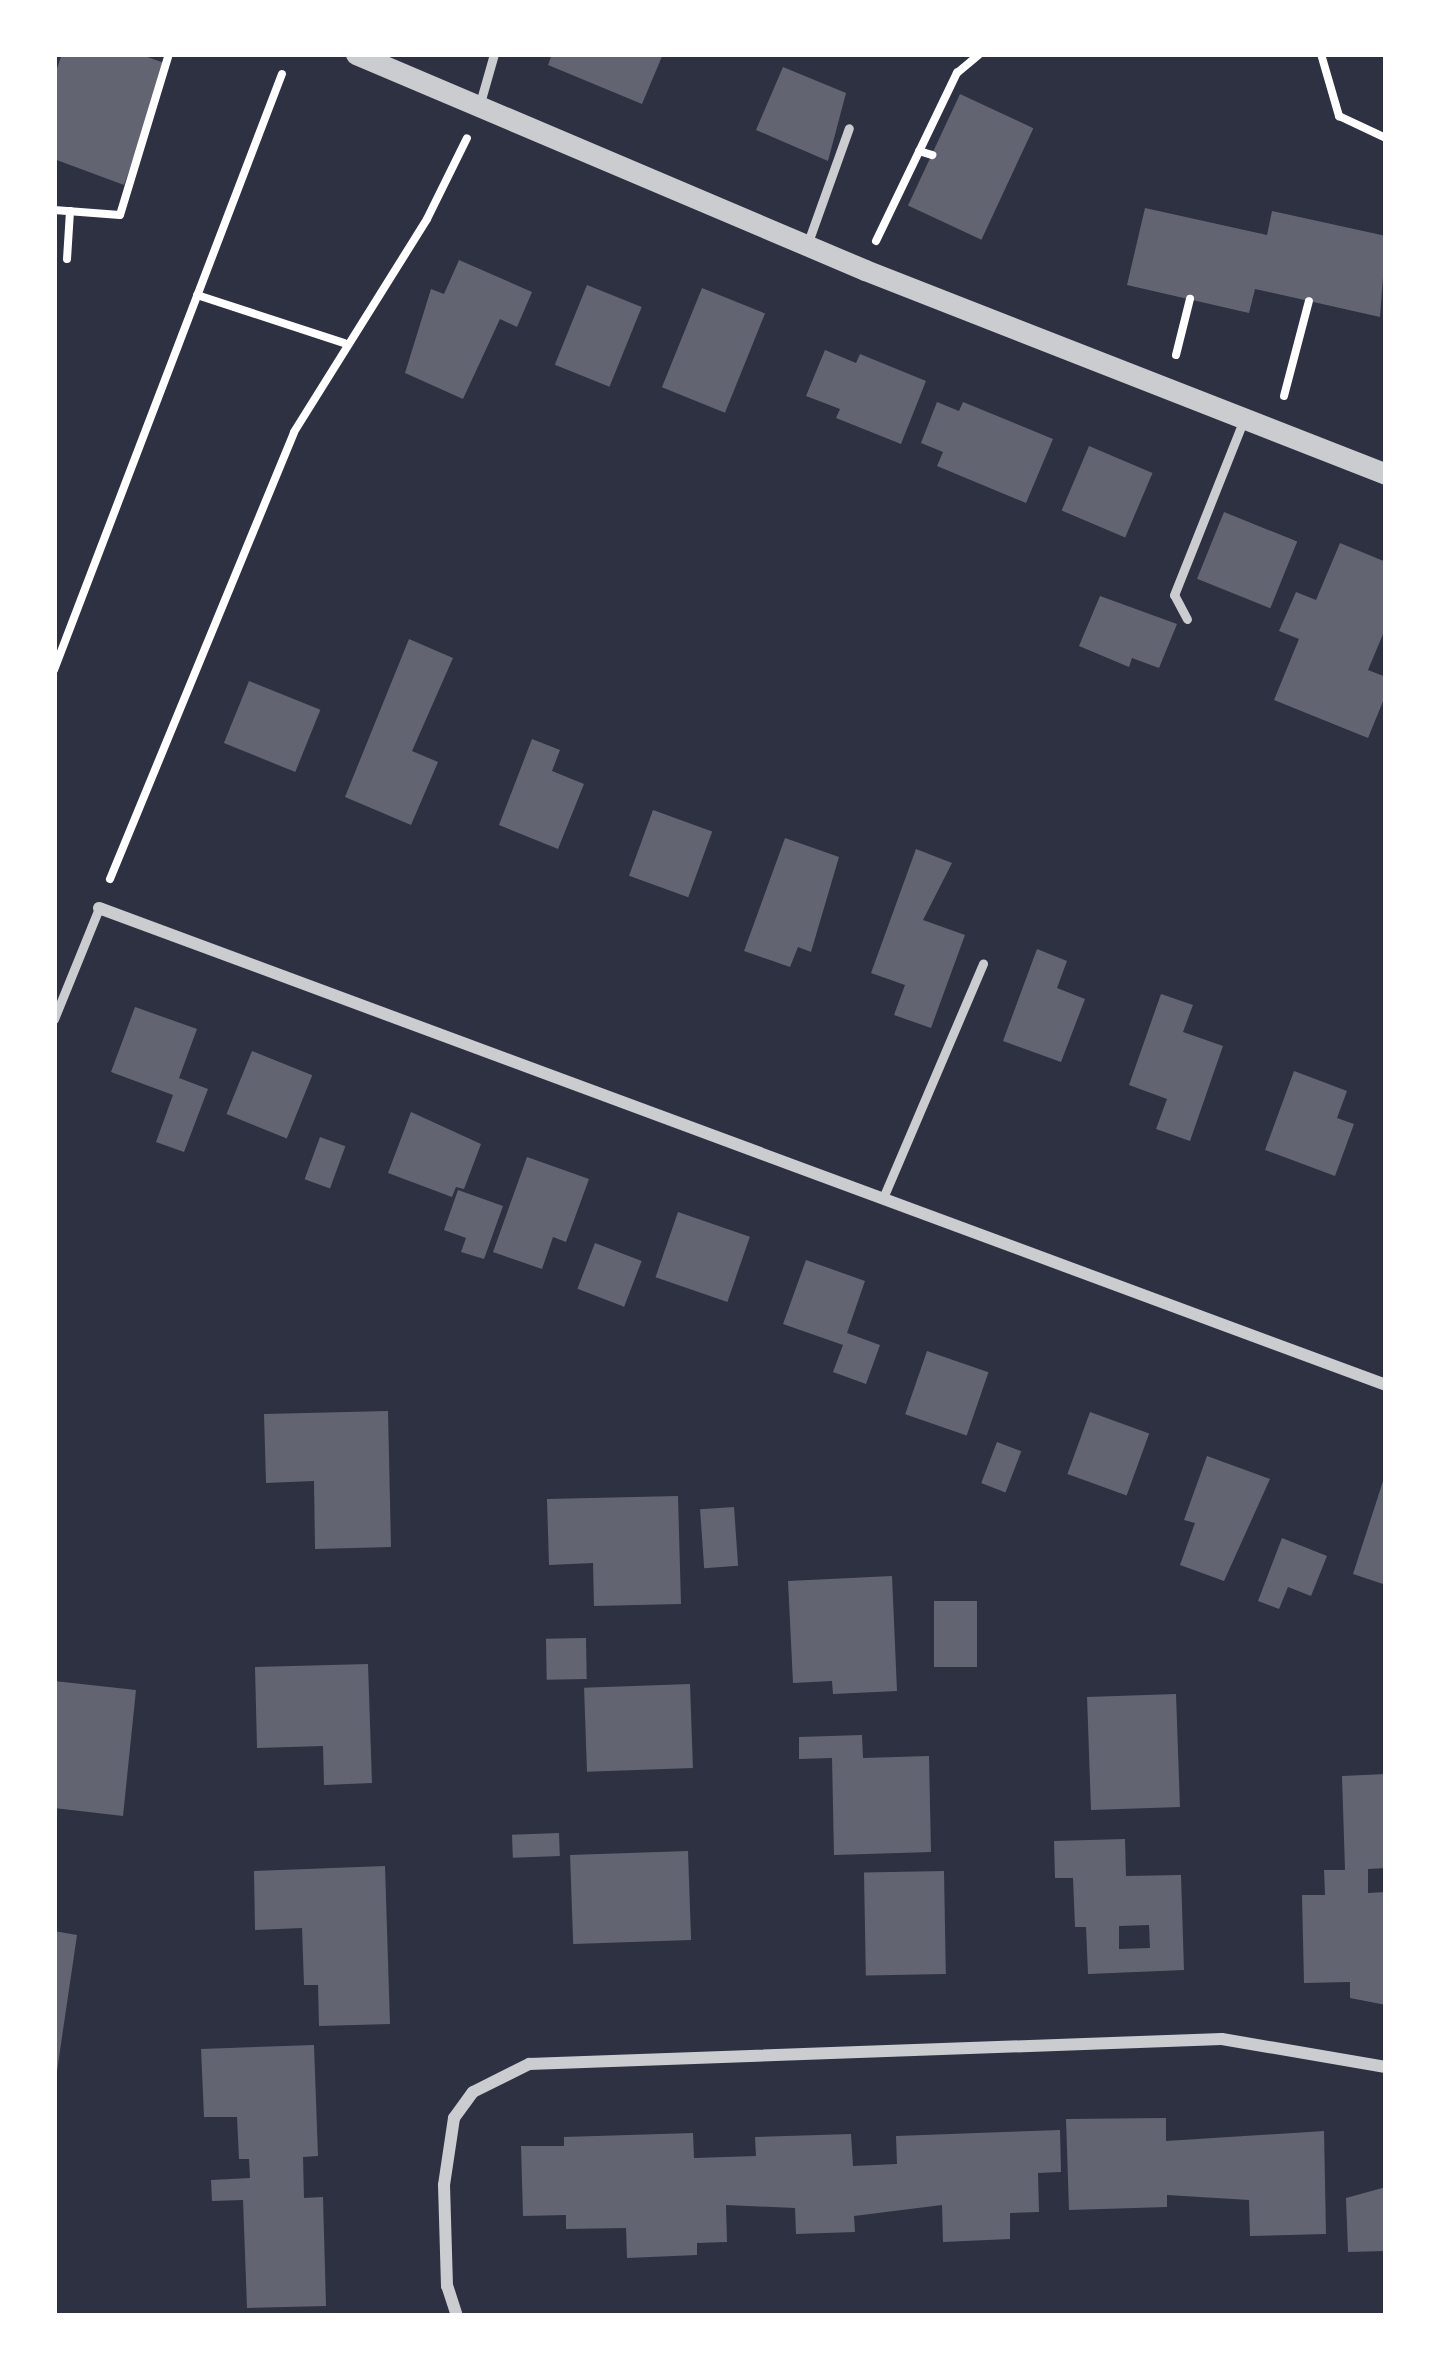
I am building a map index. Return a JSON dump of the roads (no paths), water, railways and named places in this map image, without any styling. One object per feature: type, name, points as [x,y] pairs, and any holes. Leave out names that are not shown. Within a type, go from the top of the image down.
[{"type":"street","points":[[356,54],[865,270],[1243,422],[1386,473]]},
{"type":"street","points":[[99,908],[1386,1385]]},
{"type":"street","points":[[457,2316],[447,2286],[444,2186],[454,2118],[473,2092],[530,2064],[1222,2039],[1386,2067]]},
{"type":"lane","points":[[480,103],[494,54]]},
{"type":"lane","points":[[807,245],[849,128]]},
{"type":"lane","points":[[1187,619],[1174,595],[1243,422]]},
{"type":"lane","points":[[54,1019],[99,908]]},
{"type":"lane","points":[[883,1198],[983,963]]}]
